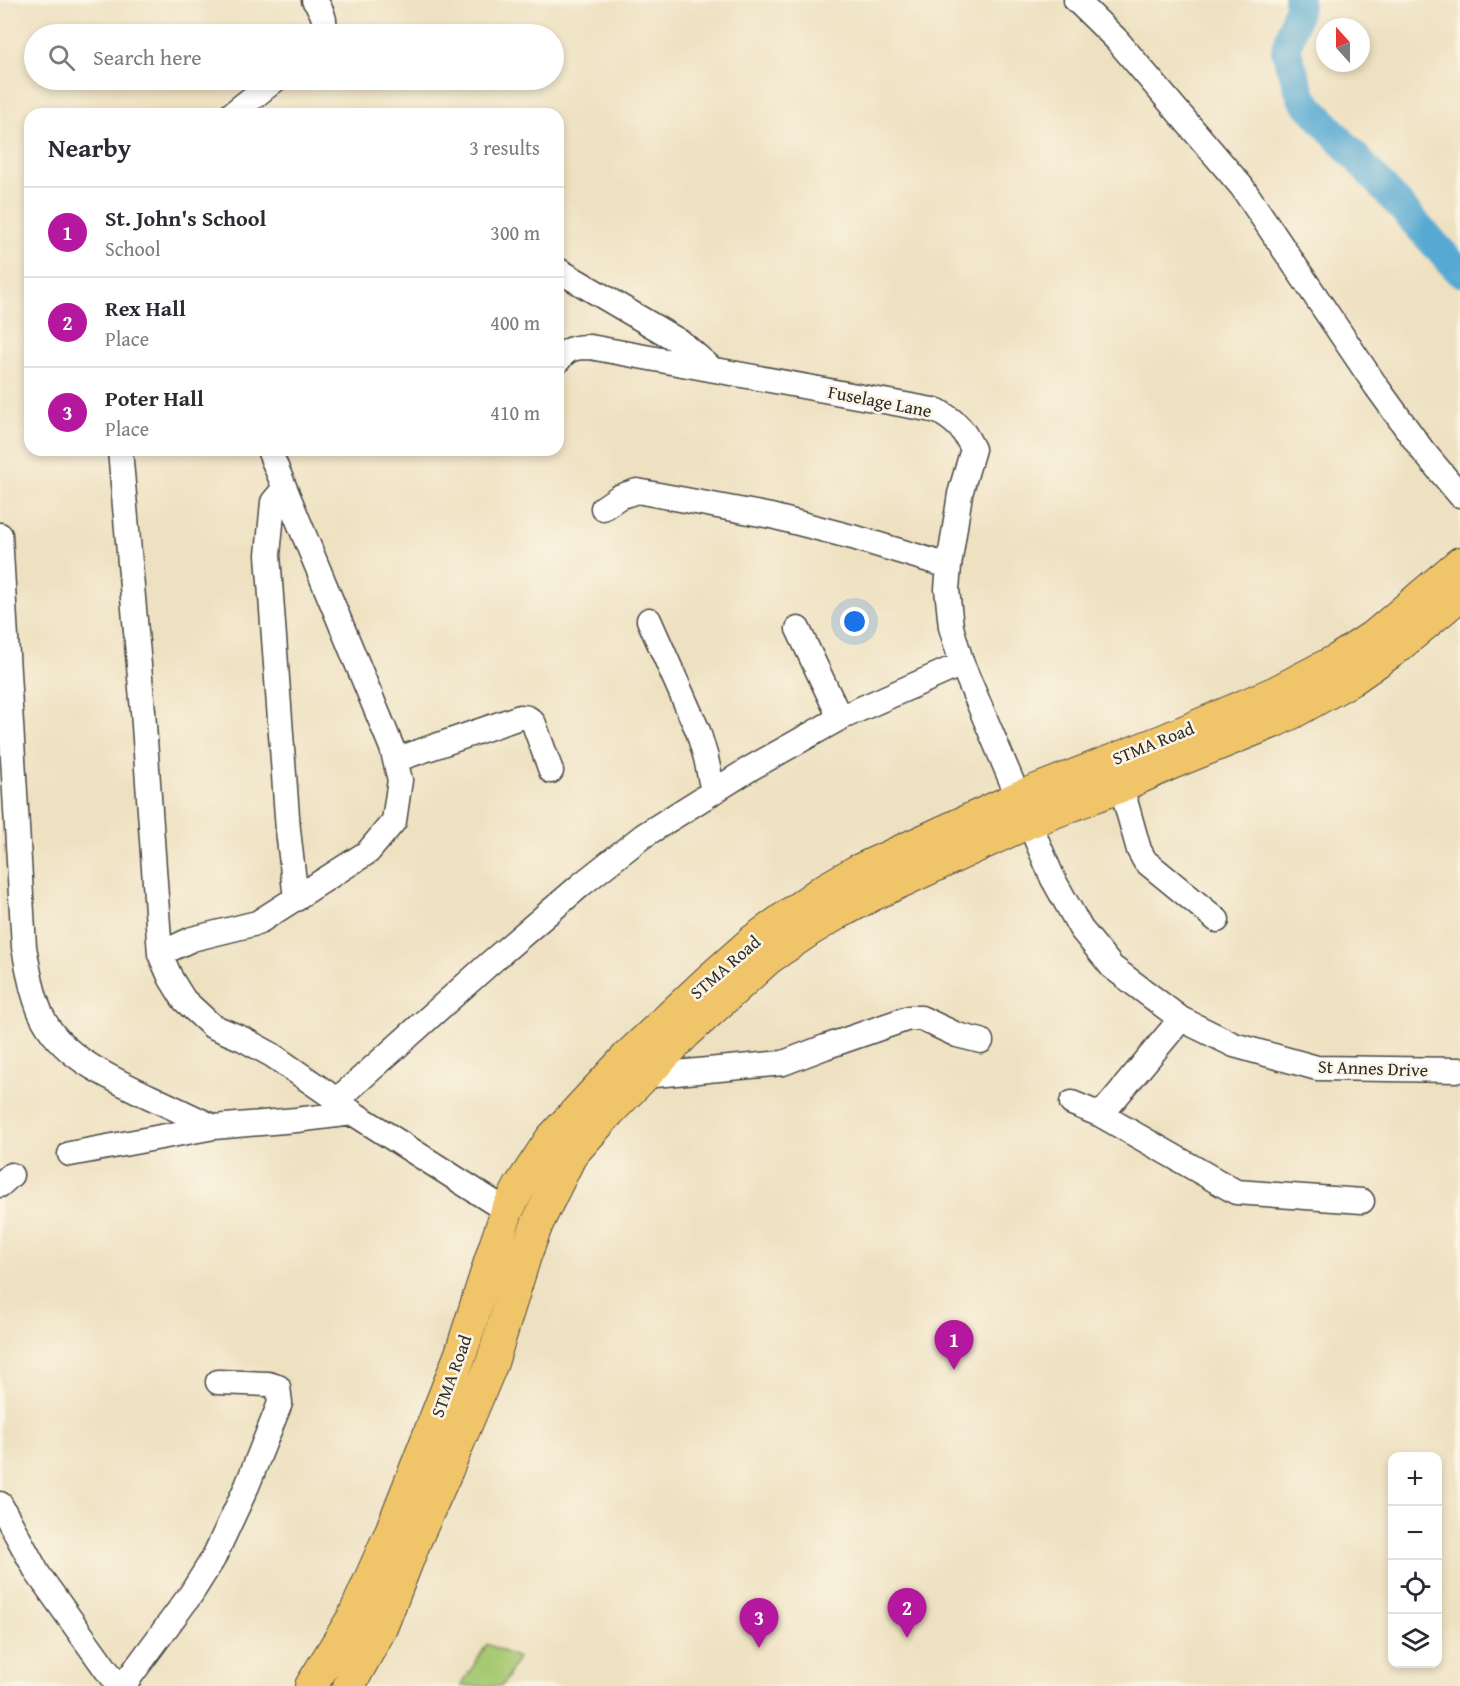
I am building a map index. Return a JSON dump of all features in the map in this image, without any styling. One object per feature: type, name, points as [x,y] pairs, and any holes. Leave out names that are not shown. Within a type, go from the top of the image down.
[{"type":"main road","name":"STMA Road","points":[[311,1686],[353,1618],[390,1534],[461,1353],[507,1211],[520,1186],[551,1139],[592,1093],[675,1011],[754,940],[822,891],[856,871],[1024,809],[1262,699],[1317,671],[1378,633],[1460,562]]},
{"type":"main road","name":"STMA Road","points":[[349,1686],[381,1628],[415,1541],[492,1363],[537,1224],[571,1155],[610,1111],[686,1034],[769,958],[810,930],[1024,809],[1121,786],[1273,722],[1351,680],[1394,650],[1460,595]]},
{"type":"street","points":[[314,0],[320,7],[324,24]]},
{"type":"street","points":[[1076,0],[1116,39],[1242,187],[1376,386],[1423,451],[1460,495]]},
{"type":"street","points":[[240,108],[262,90]]},
{"type":"street","points":[[564,274],[682,343],[712,369]]},
{"type":"street","name":"Fuselage Lane","points":[[564,353],[584,347],[712,369],[938,411],[956,422],[973,449],[960,494],[946,589],[951,627],[962,664],[1024,809]]},
{"type":"street","points":[[121,456],[143,711],[160,954],[171,979],[184,1000],[212,1026],[272,1055],[345,1106],[507,1211]]},
{"type":"street","points":[[160,954],[192,939],[256,923],[368,852],[394,821],[400,780],[392,748],[271,456]]},
{"type":"street","points":[[284,489],[273,502],[268,555],[288,830],[296,899]]},
{"type":"street","points":[[603,508],[619,497],[637,491],[771,516],[856,538],[949,566]]},
{"type":"street","points":[[0,535],[24,947],[31,983],[42,1015],[58,1039],[81,1060],[116,1080],[214,1127]]},
{"type":"street","points":[[649,620],[698,731],[713,792]]},
{"type":"street","points":[[798,629],[840,718]]},
{"type":"street","points":[[69,1154],[214,1127],[296,1120],[345,1106],[481,971],[582,884],[644,836],[713,792],[840,718],[962,664]]},
{"type":"street","points":[[395,760],[520,717],[526,717],[534,724],[551,771]]},
{"type":"street","points":[[1121,786],[1139,850],[1145,861],[1216,920]]},
{"type":"street","name":"St Annes Drive","points":[[1024,809],[1053,879],[1081,928],[1112,967],[1181,1019],[1234,1045],[1317,1068],[1460,1070]]},
{"type":"street","points":[[644,1076],[783,1064],[909,1018],[921,1018],[957,1035],[981,1041]]},
{"type":"street","points":[[1101,1115],[1181,1019]]},
{"type":"street","points":[[1072,1103],[1101,1115],[1236,1192],[1362,1201]]},
{"type":"street","points":[[123,1686],[191,1594],[213,1559],[247,1486],[280,1402],[278,1387],[268,1384],[218,1382]]},
{"type":"street","points":[[0,1504],[38,1574],[118,1686]]},
{"type":"green space","points":[[487,1644],[518,1658],[502,1686],[461,1686]]},
{"type":"waterway","points":[[1298,0],[1299,6],[1286,50],[1302,98],[1460,272]]},
{"type":"place","name":"St. John's School","points":[[954,1370]]},
{"type":"place","name":"Rex Hall","points":[[907,1638]]},
{"type":"place","name":"Poter Hall","points":[[759,1648]]}]
